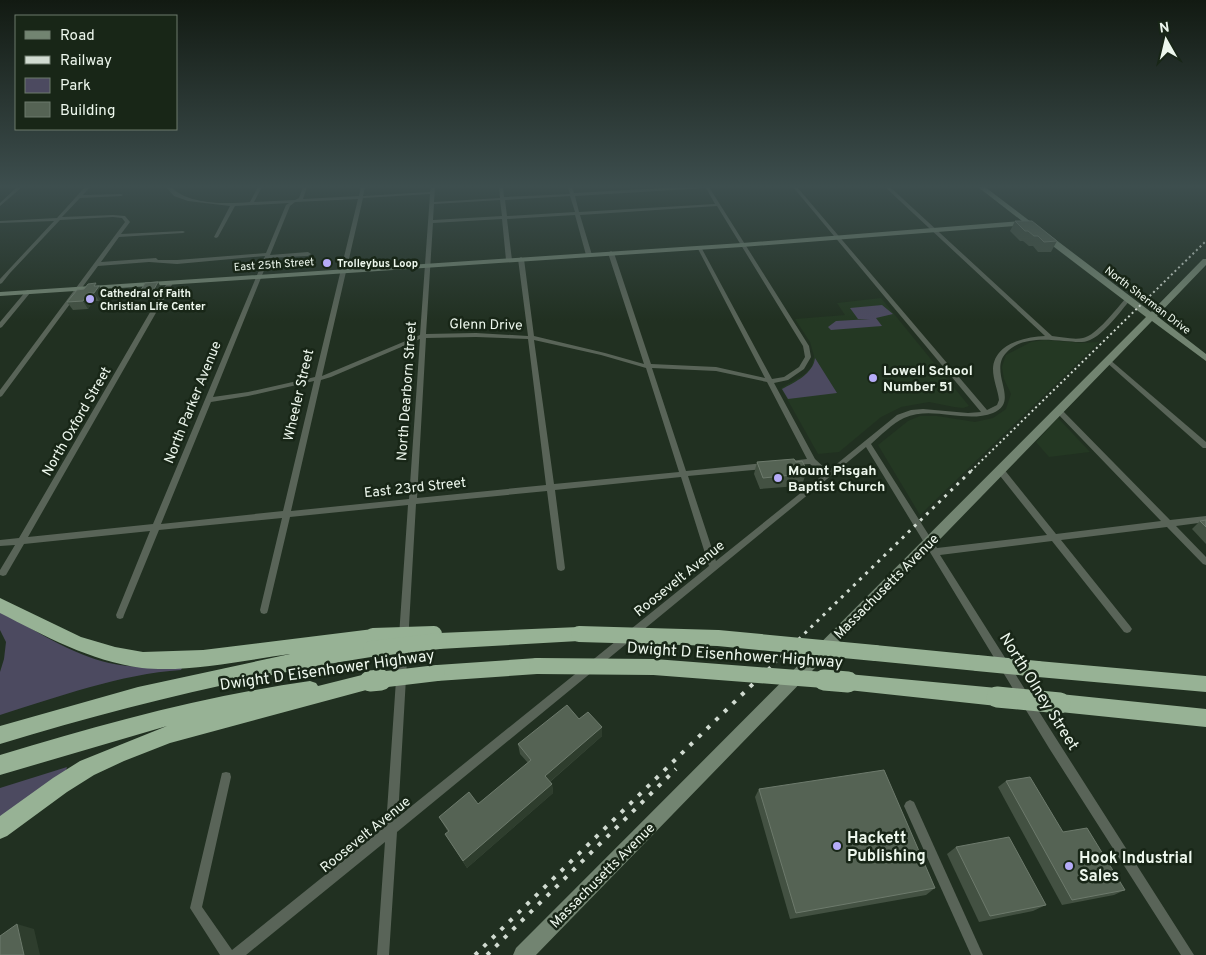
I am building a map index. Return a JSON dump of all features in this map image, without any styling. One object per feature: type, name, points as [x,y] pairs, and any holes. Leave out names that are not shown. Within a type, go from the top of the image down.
[{"type":"highway","points":[[0,605],[82,645],[115,655],[143,660],[203,658],[372,643]]},
{"type":"highway","name":"Dwight D Eisenhower Highway","points":[[0,735],[105,704],[187,683],[372,643],[440,637],[579,634],[709,638],[1206,684]]},
{"type":"highway","name":"Dwight D Eisenhower Highway","points":[[0,765],[111,731],[254,697],[437,673],[538,666],[673,667],[848,682],[1206,718]]},
{"type":"highway","points":[[0,829],[60,785],[87,768],[125,750],[189,729],[370,681]]},
{"type":"street","points":[[0,282],[46,232]]},
{"type":"street","points":[[0,395],[122,232]]},
{"type":"street","points":[[119,236],[183,232]]},
{"type":"street","points":[[216,237],[219,232]]},
{"type":"street","name":"North Parker Avenue","points":[[120,615],[277,232]]},
{"type":"street","name":"Wheeler Street","points":[[264,610],[353,232]]},
{"type":"street","name":"North Dearborn Street","points":[[383,955],[430,232]]},
{"type":"street","points":[[506,232],[509,260]]},
{"type":"street","points":[[582,232],[589,255]]},
{"type":"street","points":[[734,232],[805,344],[808,352],[806,363],[798,372],[786,379],[770,381]]},
{"type":"street","points":[[832,232],[986,413],[996,409],[1003,398],[995,372],[997,361],[1002,354],[1021,342],[1050,338],[1088,339],[1102,328],[1128,299]]},
{"type":"street","name":"East 25th Street","points":[[0,294],[926,232]]},
{"type":"street","points":[[935,232],[1050,338]]},
{"type":"street","name":"North Sherman Drive","points":[[1039,232],[1206,358]]},
{"type":"street","points":[[699,248],[812,461],[828,475]]},
{"type":"street","points":[[611,253],[714,567]]},
{"type":"street","points":[[98,264],[151,261],[177,262],[212,258],[308,254]]},
{"type":"street","points":[[521,259],[561,568]]},
{"type":"street","name":"Massachusetts Avenue","points":[[523,955],[932,547],[1000,470],[1206,261]]},
{"type":"street","name":"North Oxford Street","points":[[2,573],[170,283]]},
{"type":"street","points":[[0,326],[28,292]]},
{"type":"street","name":"Glenn Drive","points":[[208,400],[248,394],[317,379],[344,370],[423,336],[530,337],[649,366],[716,369],[770,381]]},
{"type":"street","points":[[1107,360],[1206,446]]},
{"type":"street","name":"Roosevelt Avenue","points":[[236,955],[899,417],[914,411],[931,410],[966,415],[986,413]]},
{"type":"street","points":[[1058,410],[1206,562]]},
{"type":"street","name":"North Olney Street","points":[[867,443],[1053,744],[1188,955]]},
{"type":"street","points":[[786,464],[812,461]]},
{"type":"street","name":"East 23rd Street","points":[[0,543],[776,465]]},
{"type":"street","points":[[1000,470],[1127,629]]},
{"type":"street","points":[[932,547],[1054,537],[1206,519]]},
{"type":"street","points":[[226,777],[196,908],[228,955]]},
{"type":"street","points":[[910,806],[977,955]]},
{"type":"shaded area","name":"Lowell School Number 51","points":[[881,298],[969,406],[963,408],[929,402],[901,407],[881,417],[839,452],[818,454],[781,388],[805,374],[812,366],[814,356],[810,342],[795,319],[845,315],[837,303]]},
{"type":"shaded area","points":[[1045,340],[1082,343],[1099,342],[920,515],[878,445],[908,421],[920,416],[937,416],[975,422],[993,418],[1006,409],[1011,394],[1004,379],[1002,367],[1006,355],[1031,342]]},
{"type":"shaded area","points":[[1058,418],[1090,452],[1049,457],[1036,442]]},
{"type":"green space","points":[[882,305],[893,314],[876,318],[882,326],[831,330],[828,327],[836,321],[870,319],[858,319],[850,308]]},
{"type":"green space","points":[[815,358],[837,393],[788,399],[782,389],[807,373],[814,364]]},
{"type":"green space","points":[[0,609],[53,640],[95,659],[127,666],[182,668],[181,670],[158,672],[112,681],[0,715],[0,672],[6,642],[0,630]]},
{"type":"green space","points":[[67,767],[65,773],[0,821],[0,788]]},
{"type":"building","points":[[1029,232],[1045,232],[1057,241],[1044,242],[1038,236],[1034,236]]},
{"type":"building","points":[[158,282],[153,291],[140,292],[145,283]]},
{"type":"building","points":[[96,283],[94,286],[99,286],[94,293],[88,293],[83,301],[67,302],[77,290],[84,289],[88,284]]},
{"type":"building","points":[[794,459],[796,462],[802,461],[807,470],[800,471],[802,474],[763,478],[757,462]]},
{"type":"building","points":[[1206,520],[1206,527],[1200,521]]},
{"type":"building","points":[[567,705],[579,719],[588,712],[602,727],[545,776],[552,784],[463,861],[445,834],[449,831],[439,817],[469,792],[478,804],[531,760],[518,744]]},
{"type":"building","name":"Hackett Publishing","points":[[884,770],[935,888],[796,913],[759,789]]},
{"type":"building","name":"Hook Industrial Sales","points":[[1030,777],[1063,832],[1087,828],[1125,890],[1072,900],[1006,781]]},
{"type":"building","points":[[1009,837],[1046,905],[990,916],[956,847]]},
{"type":"building","points":[[17,924],[24,955],[0,955],[0,936]]},
{"type":"railway","points":[[971,471],[1206,241]]},
{"type":"railway","points":[[756,681],[972,470]]},
{"type":"railway","points":[[475,955],[757,680]]},
{"type":"railway","points":[[487,955],[676,769]]},
{"type":"place","name":"Trolleybus Loop","points":[[327,263]]},
{"type":"place","name":"Cathedral of Faith Christian Life Center","points":[[90,299]]},
{"type":"place","name":"Lowell School Number 51","points":[[873,378]]},
{"type":"place","name":"Mount Pisgah Baptist Church","points":[[778,478]]},
{"type":"place","name":"Hackett Publishing","points":[[837,846]]},
{"type":"place","name":"Hook Industrial Sales","points":[[1069,866]]}]
